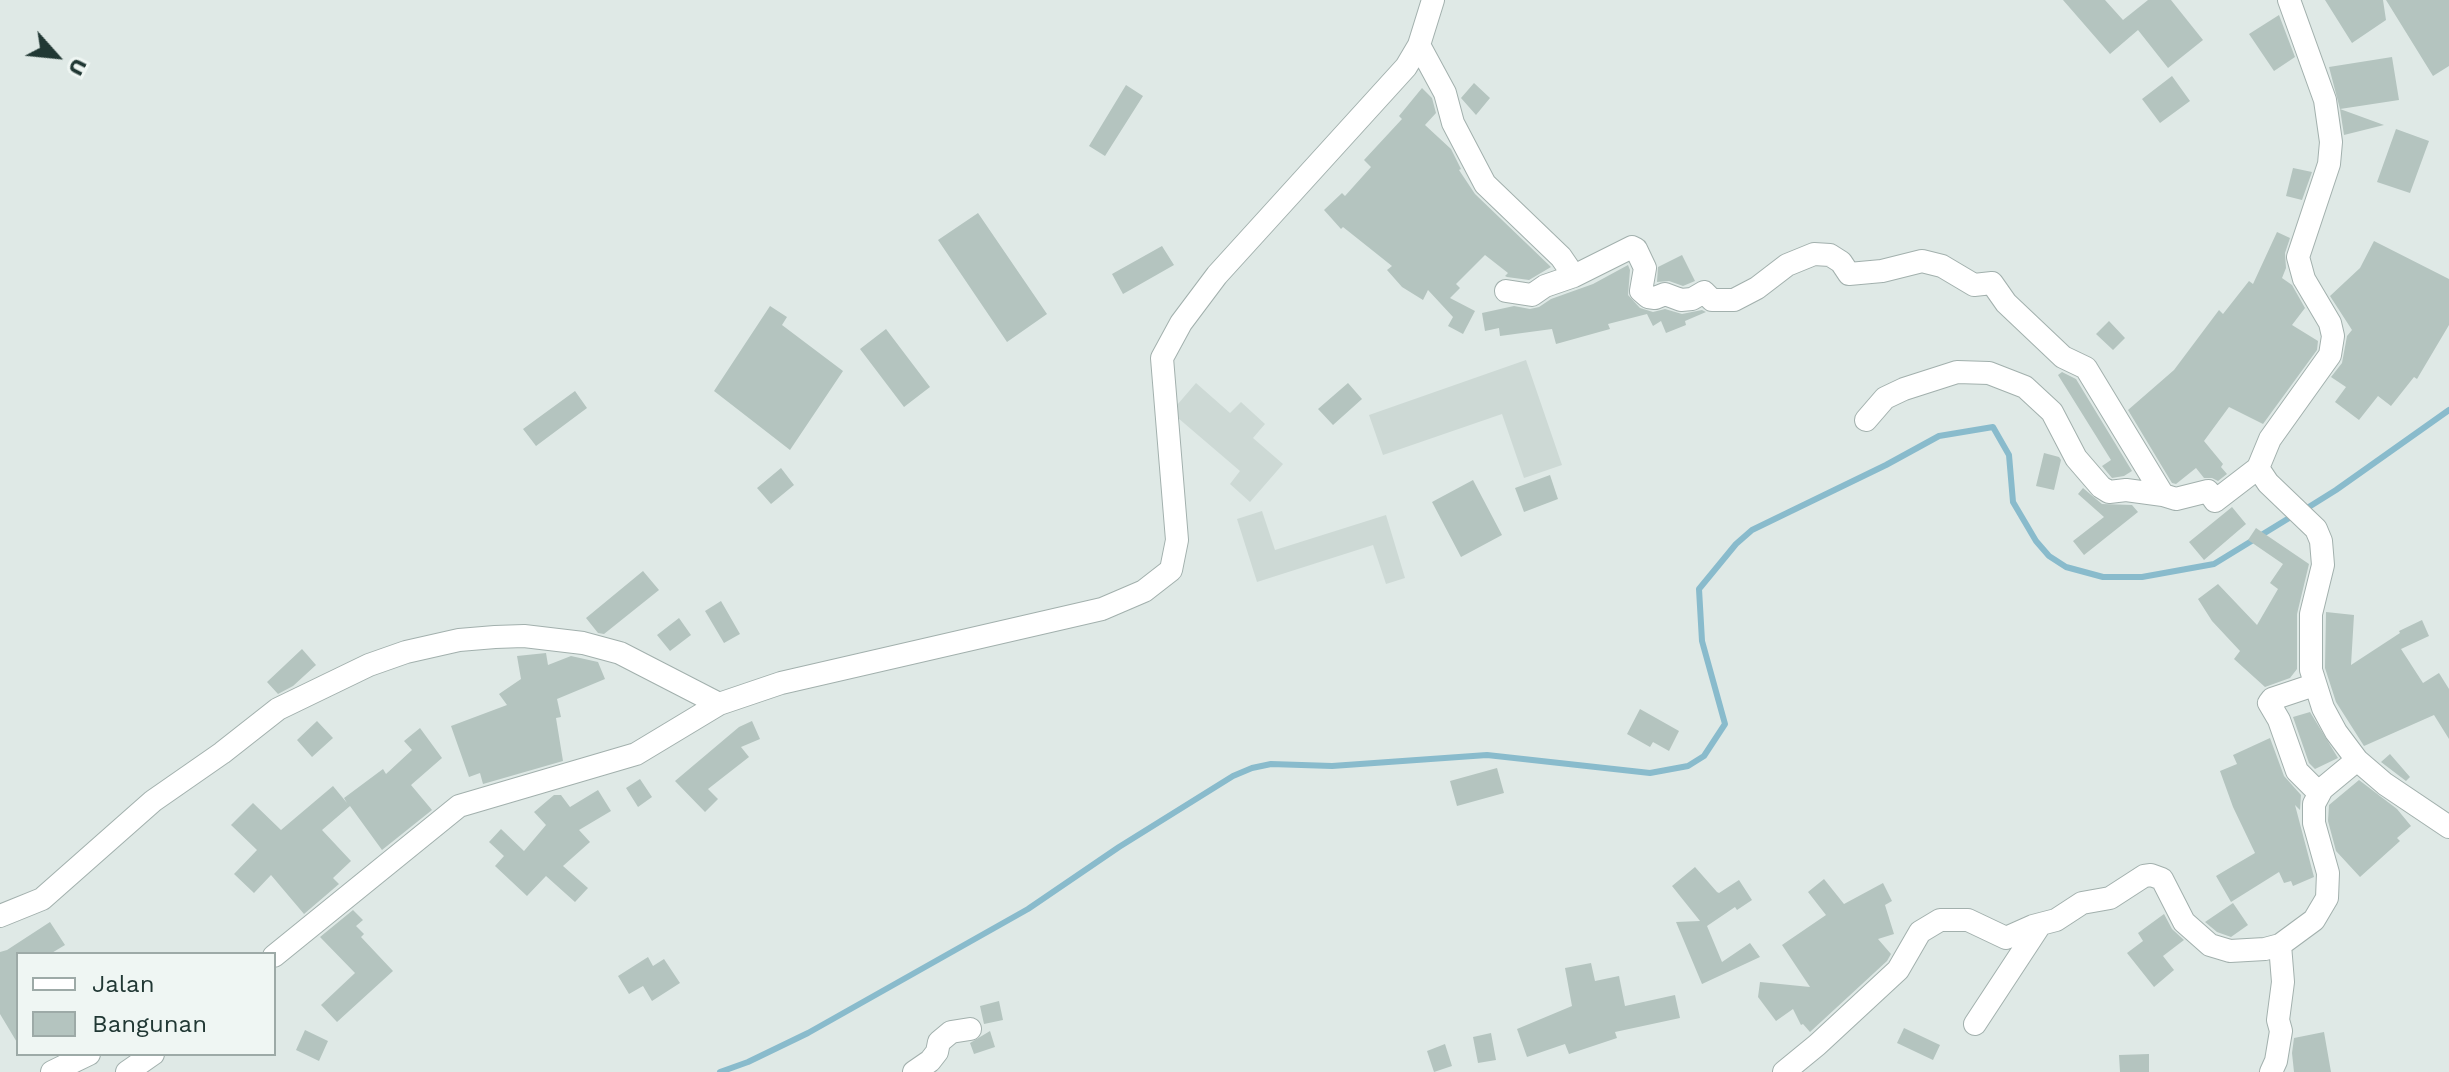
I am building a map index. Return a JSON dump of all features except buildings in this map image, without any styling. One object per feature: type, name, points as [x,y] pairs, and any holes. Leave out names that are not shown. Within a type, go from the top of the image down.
[{"type":"street","points":[[276,954],[459,806],[636,754],[719,704],[781,683],[1102,609],[1144,591],[1171,570],[1177,540],[1162,358],[1181,323],[1217,275],[1406,67],[1419,45],[1433,0]]},
{"type":"street","points":[[2263,476],[2270,439],[2330,355],[2333,336],[2330,323],[2304,279],[2298,257],[2329,164],[2331,142],[2325,100],[2289,0]]},
{"type":"street","points":[[1419,45],[1445,93],[1453,123],[1485,184],[1561,257],[1574,276]]},
{"type":"street","points":[[1506,291],[1532,295],[1545,286],[1574,276],[1632,247],[1645,268],[1641,291],[1648,297],[1665,294],[1681,300],[1692,299],[1704,292],[1712,300],[1734,300],[1757,288],[1787,265],[1814,254],[1830,255],[1841,262],[1849,274],[1882,271],[1922,261],[1942,266],[1974,285],[1992,283],[2006,303],[2063,357],[2086,368],[2163,495]]},
{"type":"street","points":[[1866,420],[1885,398],[1904,389],[1957,372],[1989,373],[2025,387],[2052,412],[2076,458],[2109,492],[2126,490],[2176,499],[2208,491],[2215,501],[2263,476]]},
{"type":"street","points":[[2263,476],[2316,529],[2324,554],[2313,598],[2311,670],[2314,685],[2336,732],[2357,760],[2394,790],[2449,827]]},
{"type":"street","points":[[0,916],[42,899],[153,801],[278,709],[369,665],[406,652],[459,640],[495,637],[524,636],[583,643],[620,653],[719,704]]},
{"type":"street","points":[[2314,685],[2272,699],[2269,703],[2279,720],[2297,771],[2319,793]]},
{"type":"street","points":[[1784,1072],[1898,970],[1920,932],[1931,924],[1949,918],[1968,920],[2004,938],[2056,920],[2082,903],[2110,898],[2144,876],[2151,875],[2162,879],[2184,922],[2210,945],[2230,951],[2280,945],[2314,920],[2327,898],[2326,861],[2313,813],[2319,793],[2357,760]]},
{"type":"street","points":[[1975,1024],[2040,925]]},
{"type":"street","points":[[2271,1072],[2281,1031],[2278,1020],[2283,982],[2280,945]]},
{"type":"street","points":[[914,1072],[930,1061],[937,1052],[939,1042],[951,1032],[970,1029]]},
{"type":"street","points":[[52,1072],[85,1056]]},
{"type":"street","points":[[127,1072],[150,1056]]},
{"type":"shaded area","points":[[1526,360],[1562,465],[1524,478],[1502,414],[1383,455],[1369,415]]},
{"type":"shaded area","points":[[1196,383],[1230,413],[1241,402],[1265,424],[1253,438],[1283,464],[1250,502],[1230,484],[1240,471],[1171,412]]},
{"type":"shaded area","points":[[1262,511],[1275,550],[1386,515],[1405,578],[1386,584],[1373,545],[1257,582],[1237,519]]},
{"type":"waterway","points":[[2304,510],[2449,410]]},
{"type":"waterway","points":[[720,1072],[808,1033],[1028,909],[1119,847],[1233,776],[1252,768],[1271,764],[1332,766],[1487,755],[1650,773],[1688,766],[1704,756],[1725,724],[1702,641],[1699,589],[1736,544],[1752,530],[1939,436],[1993,427],[2009,455],[2013,502],[2036,541],[2049,556],[2066,567],[2103,577],[2142,577],[2214,564],[2294,515]]}]
